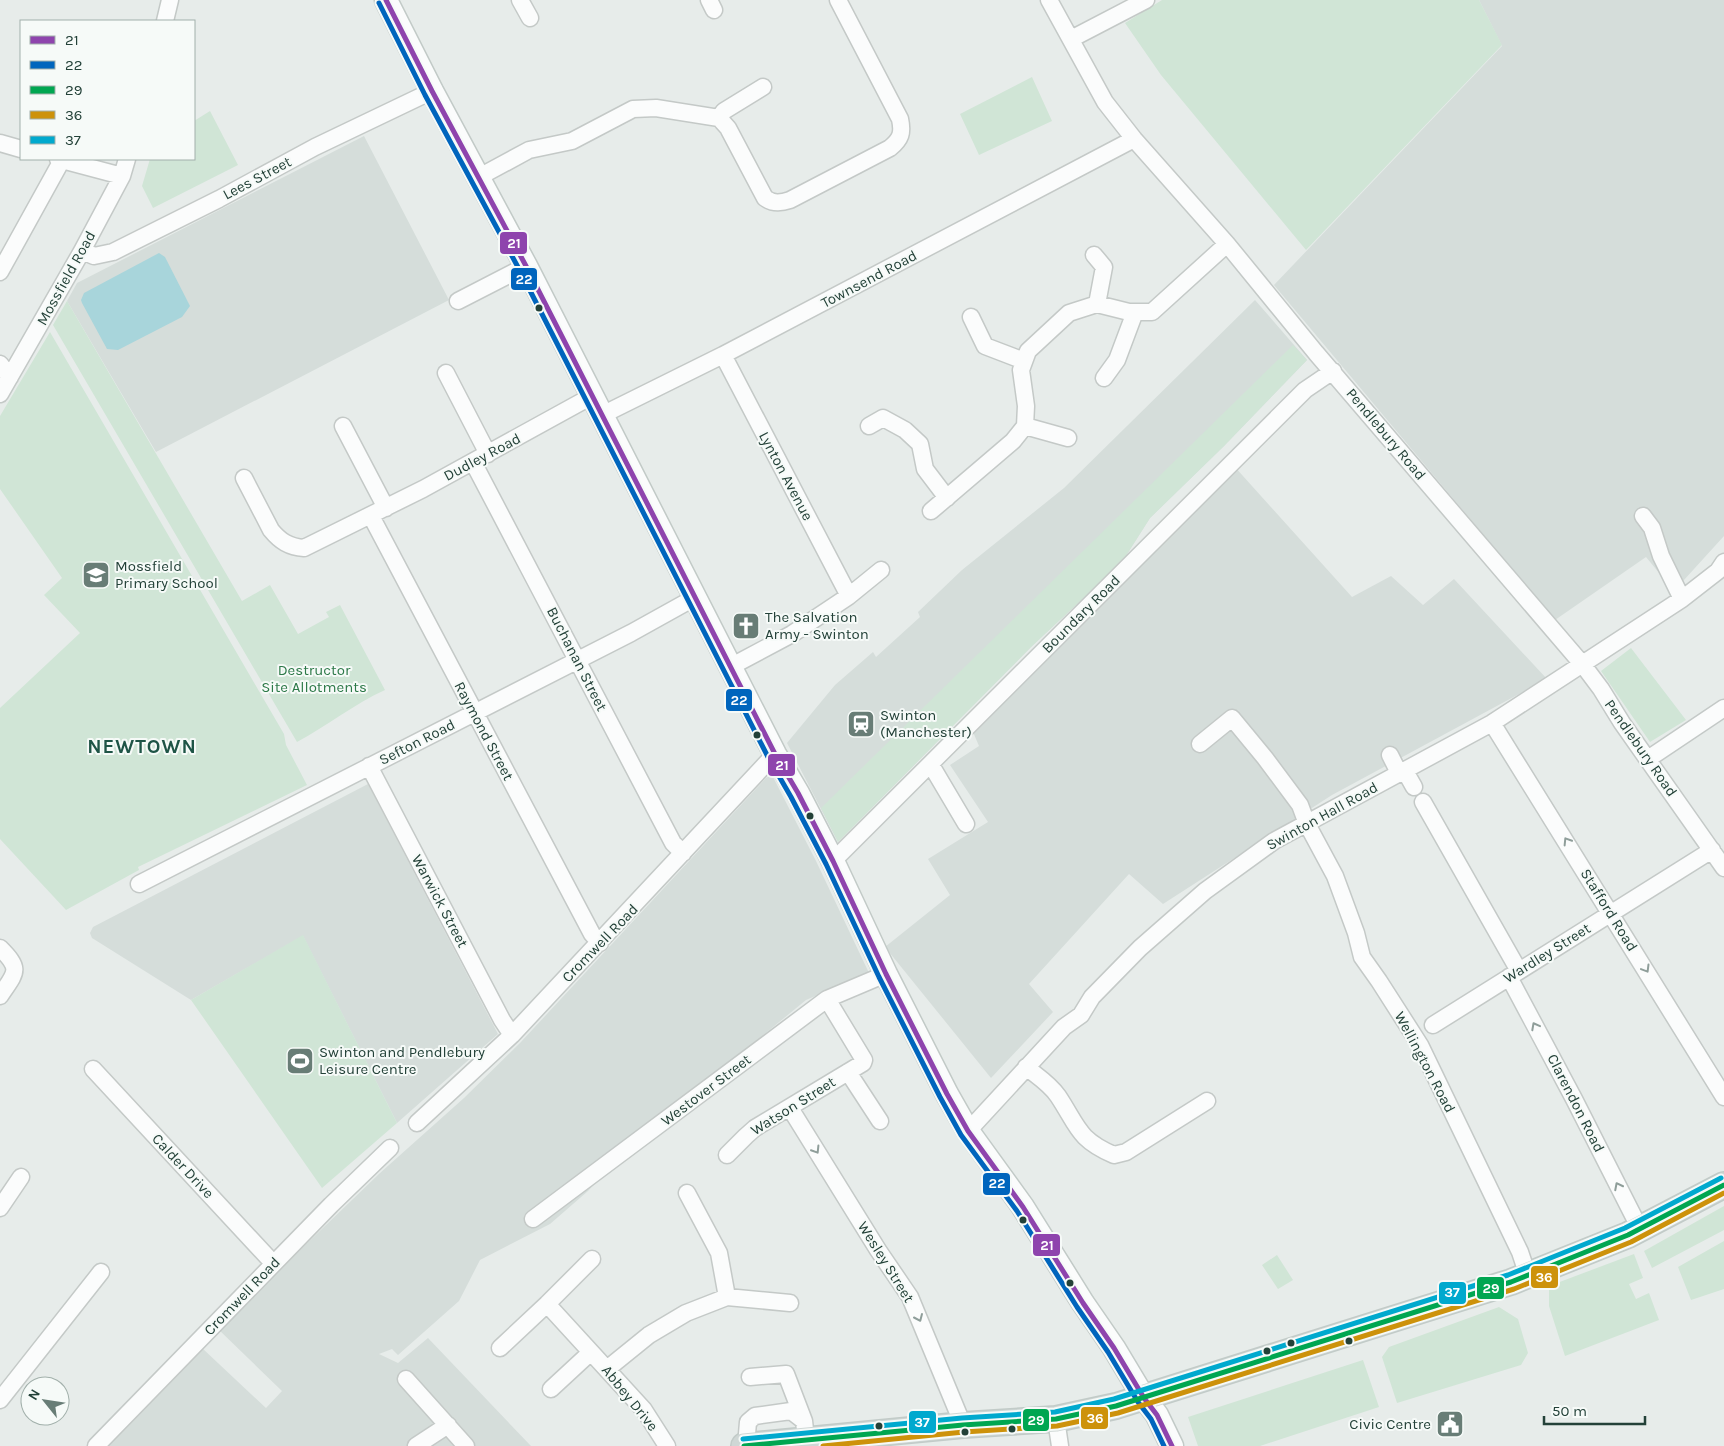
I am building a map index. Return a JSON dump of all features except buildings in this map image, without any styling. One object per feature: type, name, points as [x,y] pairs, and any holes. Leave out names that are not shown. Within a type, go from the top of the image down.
[{"type":"main road","points":[[386,0],[526,266],[694,598],[831,856],[886,974],[942,1085],[968,1131],[1023,1207],[1144,1398],[1157,1415],[1172,1446]]},
{"type":"main road","points":[[745,1446],[805,1430],[906,1438],[963,1425],[1056,1419],[1116,1406],[1528,1276],[1640,1229],[1724,1185]]},
{"type":"main road","points":[[1144,1398],[1147,1424],[1157,1446]]},
{"type":"street","points":[[164,20],[170,0]]},
{"type":"street","points":[[520,0],[530,18]]},
{"type":"street","points":[[479,178],[529,150],[572,141],[633,109],[656,108],[719,118],[728,128],[765,198],[769,201],[781,203],[790,200],[890,148],[898,142],[901,136],[900,119],[838,0]]},
{"type":"street","name":"Pendlebury Road","points":[[1049,0],[1105,102],[1134,139],[1227,244],[1316,353],[1583,665],[1724,868]]},
{"type":"street","points":[[1071,39],[1146,0]]},
{"type":"street","points":[[719,118],[724,111],[763,87]]},
{"type":"street","name":"Lees Street","points":[[82,251],[94,256],[113,252],[219,199],[315,146],[432,90]]},
{"type":"street","name":"Townsend Road","points":[[597,406],[723,355],[1134,139]]},
{"type":"street","points":[[0,272],[59,160]]},
{"type":"street","points":[[64,160],[122,176]]},
{"type":"street","name":"Mossfield Road","points":[[0,394],[82,251],[122,176],[127,160]]},
{"type":"street","points":[[931,511],[1013,440],[1025,426],[1026,406],[1021,370],[1024,361],[1028,351],[1069,312],[1097,304],[1129,312],[1152,312],[1227,244]]},
{"type":"street","points":[[1094,255],[1104,267],[1097,304]]},
{"type":"street","points":[[458,301],[526,266]]},
{"type":"street","points":[[1104,378],[1117,360],[1135,312]]},
{"type":"street","points":[[971,317],[984,346],[1024,361]]},
{"type":"street","name":"Lynton Avenue","points":[[723,355],[849,596]]},
{"type":"street","points":[[0,364],[10,378]]},
{"type":"street","name":"Boundary Road","points":[[831,856],[931,765],[1305,390],[1332,371]]},
{"type":"street","points":[[446,373],[488,454]]},
{"type":"street","name":"Dudley Road","points":[[244,478],[271,530],[277,537],[294,547],[304,548],[371,516],[488,454],[597,406]]},
{"type":"street","points":[[879,415],[905,430],[920,444],[925,469],[947,498]]},
{"type":"street","points":[[343,426],[386,508]]},
{"type":"street","points":[[1025,426],[1068,438]]},
{"type":"street","name":"Buchanan Street","points":[[473,462],[673,843],[683,854]]},
{"type":"street","name":"Raymond Street","points":[[371,516],[592,934],[600,944]]},
{"type":"street","points":[[1643,516],[1652,528],[1661,556],[1682,599]]},
{"type":"street","name":"Swinton Hall Road","points":[[968,1131],[1026,1067],[1064,1028],[1081,1015],[1092,997],[1140,948],[1205,891],[1274,840],[1307,824],[1356,795],[1492,723],[1682,599],[1718,571],[1724,562]]},
{"type":"street","points":[[730,667],[792,634],[849,596],[881,570]]},
{"type":"street","name":"Sefton Road","points":[[140,884],[631,634],[694,598]]},
{"type":"street","points":[[1648,759],[1724,708]]},
{"type":"street","name":"Wellington Road","points":[[1200,744],[1232,718],[1300,805],[1307,824],[1335,876],[1356,933],[1362,958],[1420,1045],[1520,1252],[1528,1276]]},
{"type":"street","name":"Stafford Road","points":[[1492,723],[1724,1097]]},
{"type":"street","points":[[1390,755],[1414,787]]},
{"type":"street","name":"Cromwell Road","points":[[417,1123],[480,1067],[512,1035],[683,854],[778,759]]},
{"type":"street","points":[[931,765],[966,824]]},
{"type":"street","name":"Warwick Street","points":[[369,766],[502,1020],[512,1035]]},
{"type":"street","name":"Clarendon Road","points":[[1423,802],[1514,974],[1574,1100],[1640,1229]]},
{"type":"street","name":"Wardley Street","points":[[1433,1025],[1712,850]]},
{"type":"street","points":[[0,948],[11,959],[16,970],[0,996]]},
{"type":"street","name":"Westover Street","points":[[533,1219],[827,999],[886,974]]},
{"type":"street","name":"Watson Street","points":[[728,1155],[746,1136],[863,1063],[864,1060],[827,999]]},
{"type":"street","points":[[1026,1067],[1048,1084],[1058,1096],[1077,1129],[1090,1142],[1114,1155],[1126,1152],[1207,1101]]},
{"type":"street","name":"Calder Drive","points":[[93,1070],[273,1264]]},
{"type":"street","points":[[848,1072],[880,1121]]},
{"type":"street","name":"Wesley Street","points":[[790,1108],[878,1250],[910,1297],[963,1425]]},
{"type":"street","name":"Cromwell Road","points":[[96,1446],[337,1199],[390,1148]]},
{"type":"street","points":[[0,1208],[21,1177]]},
{"type":"street","points":[[687,1193],[719,1252],[727,1297]]},
{"type":"street","points":[[500,1348],[592,1259]]},
{"type":"street","points":[[0,1400],[102,1272]]},
{"type":"street","points":[[607,1369],[648,1335],[686,1313],[727,1297],[790,1303]]},
{"type":"street","name":"Abbey Drive","points":[[547,1304],[644,1410],[667,1446]]},
{"type":"street","name":"Abbey Drive","points":[[551,1389],[591,1352]]},
{"type":"street","points":[[750,1377],[786,1374],[805,1430]]},
{"type":"street","points":[[406,1379],[466,1446]]},
{"type":"street","points":[[1056,1419],[1060,1446]]},
{"type":"street","points":[[416,1446],[448,1425]]},
{"type":"shaded area","points":[[1479,0],[1724,0],[1724,536],[1674,591],[1646,557],[1555,620],[1274,285],[1502,46]]},
{"type":"shaded area","points":[[364,136],[449,300],[156,452],[67,301],[77,283]]},
{"type":"shaded area","points":[[1255,300],[1307,360],[1224,446],[1150,518],[1122,562],[1031,647],[838,842],[787,743],[835,685],[873,652],[876,657],[920,617],[918,612],[962,570],[1064,488]]},
{"type":"shaded area","points":[[1234,466],[1352,597],[1391,576],[1423,605],[1454,579],[1547,679],[1332,795],[1163,904],[1129,874],[1029,984],[1053,1012],[991,1078],[885,947],[950,895],[928,859],[988,822],[950,765],[979,746],[973,732]]},
{"type":"shaded area","points":[[772,775],[816,861],[869,973],[806,1000],[689,1096],[653,1121],[588,1191],[550,1224],[480,1260],[459,1301],[398,1355],[392,1349],[379,1354],[398,1363],[428,1338],[531,1446],[108,1446],[202,1348],[266,1408],[282,1391],[218,1329],[380,1173],[464,1098],[520,1043],[766,778]]},
{"type":"shaded area","points":[[368,784],[498,1034],[397,1123],[303,936],[191,1000],[92,938],[90,933],[93,927]]},
{"type":"green space","points":[[1162,0],[1479,0],[1502,45],[1306,250],[1161,75],[1125,23]]},
{"type":"green space","points":[[1032,77],[1052,121],[979,155],[960,114]]},
{"type":"green space","points":[[210,111],[238,165],[153,208],[142,186],[150,160],[195,160],[195,120]]},
{"type":"green space","name":"Destructor Site Allotments","points":[[67,301],[242,601],[270,585],[298,634],[329,617],[326,612],[340,605],[385,690],[297,742],[53,325]]},
{"type":"green space","name":"Mossfield Primary School","points":[[50,332],[284,734],[286,745],[307,785],[138,867],[139,870],[66,910],[0,839],[0,708],[80,633],[44,595],[62,578],[0,489],[0,416]]},
{"type":"green space","points":[[1293,345],[1307,360],[1224,446],[1150,518],[1122,562],[1031,647],[838,842],[821,808]]},
{"type":"green space","points":[[1631,648],[1686,720],[1650,742],[1601,671]]},
{"type":"green space","name":"Swinton and Pendlebury Leisure Centre","points":[[303,935],[397,1123],[322,1188],[191,1000]]},
{"type":"green space","points":[[1724,1206],[1724,1230],[1652,1268],[1644,1251]]},
{"type":"green space","points":[[1724,1241],[1724,1289],[1691,1300],[1678,1267]]},
{"type":"green space","points":[[1634,1254],[1643,1278],[1629,1284],[1636,1299],[1649,1293],[1659,1320],[1565,1356],[1549,1306],[1549,1286]]},
{"type":"green space","points":[[1277,1255],[1293,1280],[1278,1289],[1262,1265]]},
{"type":"green space","points":[[1499,1307],[1518,1319],[1528,1353],[1521,1365],[1397,1403],[1382,1357],[1389,1347]]},
{"type":"green space","points":[[1363,1360],[1379,1407],[1260,1446],[1198,1446],[1188,1417]]},
{"type":"water","points":[[159,253],[165,257],[190,306],[182,317],[118,350],[107,349],[82,303],[81,300],[84,293]]},
{"type":"transit line","name":"21","points":[[386,0],[432,91],[526,266],[775,754],[798,793],[833,861],[886,974],[947,1094],[968,1131],[1023,1207],[1144,1398],[1157,1415],[1172,1446]]},
{"type":"transit line","name":"22","points":[[379,3],[425,95],[519,269],[768,757],[826,864],[879,977],[940,1097],[961,1135],[1017,1211],[1077,1307],[1108,1352],[1138,1402],[1151,1419],[1164,1446]]},
{"type":"transit line","name":"37","points":[[743,1439],[962,1418],[1055,1412],[1114,1399],[1508,1275],[1625,1228],[1721,1178]]},
{"type":"transit line","name":"29","points":[[744,1446],[963,1425],[1056,1419],[1116,1406],[1511,1282],[1628,1235],[1724,1185]]},
{"type":"transit line","name":"36","points":[[823,1446],[964,1432],[1057,1426],[1118,1413],[1514,1289],[1631,1242],[1724,1193]]},
{"type":"place","name":"Mossfield Primary School","points":[[96,575]]},
{"type":"place","name":"The Salvation Army - Swinton","points":[[746,626]]},
{"type":"place","name":"Swinton (Manchester)","points":[[861,724]]},
{"type":"place","name":"Swinton and Pendlebury Leisure Centre","points":[[300,1061]]},
{"type":"place","name":"Civic Centre","points":[[1450,1424]]},
{"type":"district","name":"NEWTOWN","points":[[142,746]]}]
